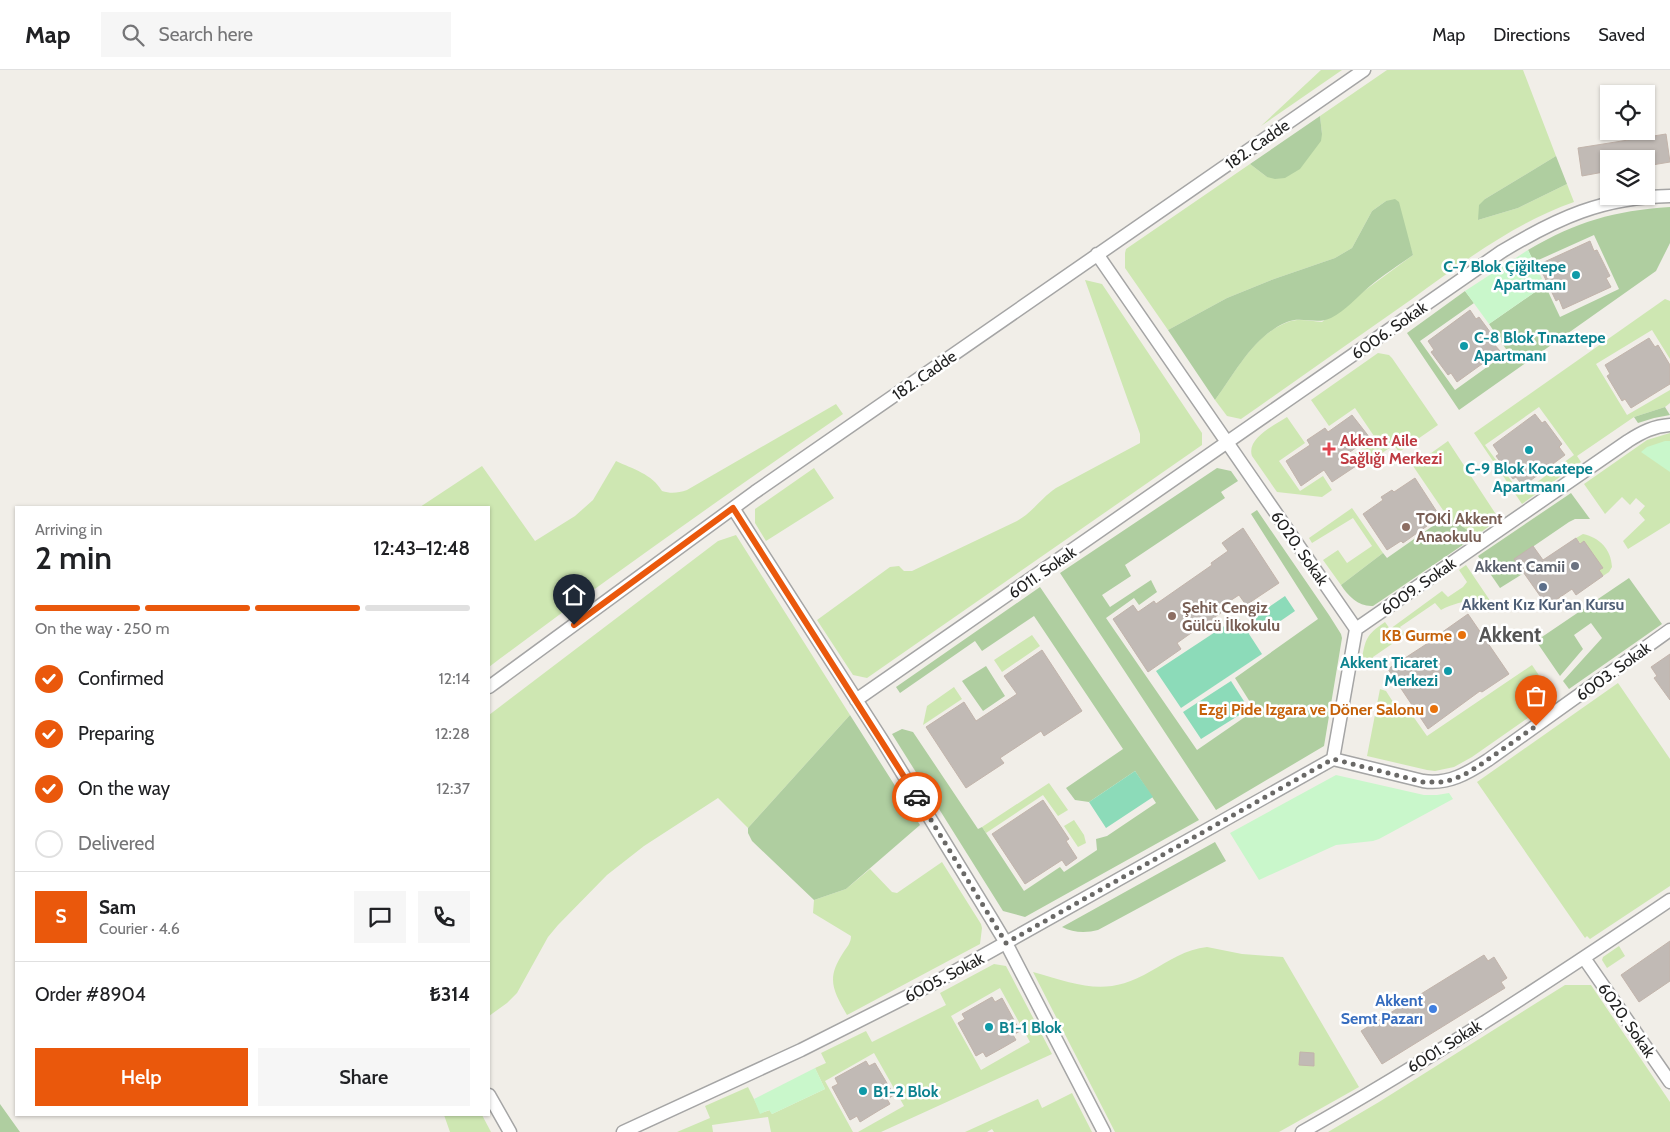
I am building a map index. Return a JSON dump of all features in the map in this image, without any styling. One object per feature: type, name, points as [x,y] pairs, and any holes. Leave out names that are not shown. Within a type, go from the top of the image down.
[{"type":"street","name":"182. Cadde","points":[[490,686],[733,508],[1364,70]]},
{"type":"street","name":"6006. Sokak","points":[[1227,443],[1501,252],[1536,231],[1594,206],[1623,200],[1670,196]]},
{"type":"street","name":"6020. Sokak","points":[[1097,254],[1356,629]]},
{"type":"street","name":"6009. Sokak","points":[[1356,629],[1628,441],[1642,432],[1670,424]]},
{"type":"street","name":"6011. Sokak","points":[[856,700],[1227,443]]},
{"type":"street","points":[[733,508],[856,700],[1006,943],[1104,1132]]},
{"type":"street","points":[[1333,759],[1356,629]]},
{"type":"street","name":"6003. Sokak","points":[[1333,759],[1423,782],[1436,783],[1457,778],[1488,760],[1670,630]]},
{"type":"street","name":"6005. Sokak","points":[[623,1132],[860,1021],[1006,943],[1333,759]]},
{"type":"street","points":[[1584,958],[1670,900]]},
{"type":"street","name":"6020. Sokak","points":[[1584,958],[1670,1082]]},
{"type":"street","name":"6001. Sokak","points":[[1302,1132],[1373,1091],[1584,958]]},
{"type":"street","points":[[490,1097],[510,1132]]},
{"type":"green space","points":[[1321,70],[1342,70],[1261,126]]},
{"type":"green space","points":[[1387,70],[1523,70],[1556,156],[1485,199],[1478,220],[1518,208],[1567,184],[1574,202],[1531,221],[1490,244],[1241,419],[1227,416],[1215,400],[1246,355],[1265,335],[1288,322],[1296,320],[1322,322],[1413,255],[1386,201],[1372,211],[1352,248],[1335,258],[1227,298],[1168,330],[1125,268],[1126,249],[1250,164],[1267,177],[1322,134],[1320,116]]},
{"type":"green space","points":[[1320,116],[1321,141],[1300,169],[1285,178],[1275,179],[1267,177],[1250,164]]},
{"type":"green space","points":[[1556,156],[1567,184],[1518,208],[1478,220],[1479,205],[1485,199]]},
{"type":"green space","points":[[1395,199],[1399,202],[1413,255],[1375,282],[1331,318],[1320,321],[1292,320],[1264,336],[1246,356],[1215,400],[1168,330],[1227,298],[1335,258],[1352,248],[1372,211],[1386,201]]},
{"type":"green space","points":[[1670,207],[1670,243],[1656,271],[1459,410],[1407,333],[1465,291],[1474,303],[1420,341],[1455,390],[1508,352],[1489,324],[1545,285],[1560,317],[1619,289],[1594,235],[1534,262],[1528,250],[1563,232],[1596,219],[1631,211]]},
{"type":"green space","points":[[1528,250],[1545,285],[1489,324],[1465,291]]},
{"type":"green space","points":[[1085,280],[1102,284],[1202,433],[1202,445],[867,678],[853,675],[817,620],[890,567],[899,566],[904,571],[912,571],[1017,521],[1056,488],[1140,443],[1140,434]]},
{"type":"green space","points":[[1665,299],[1670,301],[1670,359],[1652,330],[1596,364],[1627,415],[1670,390],[1670,403],[1665,407],[1634,417],[1577,456],[1581,462],[1522,504],[1474,433]],"holes":[[[1539,407],[1574,455],[1521,494],[1485,445]]]},
{"type":"green space","points":[[1378,353],[1389,355],[1392,358],[1438,425],[1399,452],[1394,445],[1361,467],[1353,455],[1376,439],[1355,408],[1329,426],[1311,400]]},
{"type":"green space","points":[[836,404],[843,414],[665,539],[490,666],[490,506],[422,506],[482,466],[535,541],[575,516],[593,500],[616,461],[648,476],[662,491],[671,493],[687,490]]},
{"type":"green space","points":[[1665,407],[1670,415],[1638,423],[1634,417]]},
{"type":"green space","points":[[1287,417],[1305,443],[1279,461],[1300,491],[1323,476],[1332,490],[1322,497],[1277,492],[1252,456],[1251,449],[1257,438]]},
{"type":"green space","points":[[1670,433],[1670,523],[1628,549],[1623,541],[1645,520],[1639,513],[1645,506],[1636,498],[1630,505],[1622,497],[1605,514],[1584,484],[1647,440]]},
{"type":"green space","points":[[1448,441],[1499,519],[1476,536],[1447,516],[1413,466]]},
{"type":"green space","points":[[1670,441],[1670,472],[1641,452],[1647,447]]},
{"type":"green space","points":[[814,468],[834,498],[766,541],[755,523],[755,509]]},
{"type":"green space","points":[[1217,468],[1231,471],[1238,481],[1221,492],[1225,498],[1125,565],[1131,576],[1102,595],[1110,607],[1151,580],[1157,592],[1139,605],[1134,598],[1106,618],[1197,750],[1255,710],[1235,678],[1318,619],[1251,514],[1257,510],[1329,615],[1342,638],[1324,746],[1216,810],[1060,573]]},
{"type":"green space","points":[[1571,493],[1590,519],[1575,519],[1569,522],[1515,559],[1524,573],[1500,588],[1478,556]]},
{"type":"green space","points":[[1352,508],[1383,553],[1341,585],[1323,560],[1338,550],[1347,563],[1372,546],[1353,518],[1312,543],[1309,538]]},
{"type":"green space","points":[[1447,516],[1476,536],[1373,606],[1363,605],[1354,600],[1341,585],[1383,553],[1387,558]]},
{"type":"green space","points":[[1583,534],[1595,538],[1607,550],[1612,567],[1603,576],[1599,570],[1602,568],[1576,538]]},
{"type":"green space","points":[[736,535],[850,715],[748,828],[718,798],[644,846],[607,875],[548,937],[517,993],[490,1015],[490,714],[718,541]]},
{"type":"green space","points":[[1466,565],[1491,602],[1465,602],[1441,610],[1435,603],[1400,627],[1405,635],[1373,657],[1369,664],[1361,663],[1367,638],[1374,631],[1385,622],[1390,629],[1442,591],[1448,597],[1463,587],[1467,582],[1459,570]]},
{"type":"green space","points":[[1629,578],[1662,624],[1569,689],[1563,681],[1602,638],[1591,623],[1574,635],[1583,649],[1560,676],[1536,641]]},
{"type":"green space","points":[[1040,587],[1199,820],[1025,917],[1003,911],[892,734],[902,729],[913,732],[978,829],[982,827],[1024,891],[1060,867],[1064,872],[1097,850],[1096,839],[1107,836],[1156,803],[1135,771],[1089,802],[1075,800],[1066,788],[1123,749],[1034,616],[982,651],[975,641],[900,693],[896,687]]},
{"type":"green space","points":[[1285,596],[1295,611],[1263,633],[1253,618]]},
{"type":"green space","points":[[1238,617],[1262,654],[1181,708],[1156,671]]},
{"type":"green space","points":[[1032,635],[1040,646],[1002,672],[994,660]]},
{"type":"green space","points":[[1532,665],[1555,699],[1472,757],[1454,767],[1435,771],[1427,770],[1367,756],[1380,689],[1386,691],[1402,716],[1410,712],[1427,736]]},
{"type":"green space","points":[[986,666],[1005,696],[983,711],[962,681]]},
{"type":"green space","points":[[1231,681],[1249,709],[1201,739],[1183,712]]},
{"type":"green space","points":[[1618,683],[1670,759],[1670,886],[1590,939],[1587,936],[1585,938],[1477,782]]},
{"type":"green space","points":[[954,687],[962,699],[923,725],[927,706]]},
{"type":"green space","points":[[850,715],[920,825],[846,889],[814,900],[752,841],[748,828]]},
{"type":"green space","points":[[1135,771],[1153,797],[1106,828],[1089,802]]},
{"type":"green space","points":[[1336,775],[1424,795],[1449,793],[1453,799],[1379,839],[1336,845],[1259,880],[1230,833]]},
{"type":"green space","points":[[1049,783],[1068,810],[1058,816],[1043,795],[986,833],[982,827]]},
{"type":"green space","points":[[1074,820],[1084,835],[1086,843],[1078,847],[1064,826]]},
{"type":"green space","points":[[1215,842],[1226,861],[1098,930],[1080,932],[1062,927]]},
{"type":"green space","points":[[942,862],[981,924],[980,944],[847,1015],[835,991],[833,977],[838,962],[850,943],[851,936],[813,913],[814,900],[846,889],[870,869],[892,892],[897,893]]},
{"type":"green space","points":[[1619,946],[1625,956],[1607,968],[1602,960],[1603,957]]},
{"type":"green space","points":[[1207,947],[1242,954],[1283,957],[1359,1087],[1279,1132],[1115,1132],[1033,972],[1079,985],[1106,987],[1135,979],[1185,953]]},
{"type":"green space","points":[[994,964],[1006,966],[1052,1054],[881,1132],[858,1132],[904,1106],[874,1053],[825,1081],[853,1132],[771,1132],[768,1117],[712,1125],[713,1132],[677,1132],[710,1118],[705,1106],[748,1087],[761,1113],[770,1110],[772,1114],[825,1089],[815,1068],[826,1063],[821,1053],[866,1031],[872,1042],[946,1005],[940,993]],"holes":[[[1000,988],[1030,1042],[981,1070],[951,1016]]]},
{"type":"green space","points":[[1565,985],[1591,985],[1670,1102],[1670,1132],[1328,1132],[1379,1102]]},
{"type":"green space","points":[[815,1068],[825,1089],[772,1114],[769,1110],[760,1114],[754,1099]]},
{"type":"green space","points":[[1072,1093],[1092,1132],[994,1132],[992,1129],[987,1132],[965,1132],[1038,1099],[1042,1108]]},
{"type":"green space","points":[[0,1104],[20,1132],[0,1132]]},
{"type":"green space","points":[[444,1116],[483,1116],[491,1132],[450,1132]]},
{"type":"building","points":[[1666,134],[1670,162],[1655,164],[1655,150],[1600,150],[1600,173],[1582,176],[1578,148],[1628,140],[1655,140],[1655,136]]},
{"type":"building","name":"C-7 Blok Çiğiltepe Apartmanı","points":[[1590,241],[1594,251],[1597,250],[1610,276],[1606,278],[1611,287],[1563,309],[1559,299],[1556,301],[1543,274],[1547,273],[1542,263]]},
{"type":"building","name":"C-8 Blok Tınaztepe Apartmanı","points":[[1470,310],[1476,319],[1479,317],[1496,340],[1493,343],[1500,351],[1457,382],[1451,373],[1448,375],[1431,352],[1434,350],[1428,341]]},
{"type":"building","points":[[1649,338],[1655,347],[1658,345],[1670,365],[1670,384],[1631,408],[1625,399],[1622,401],[1607,376],[1610,374],[1605,365]]},
{"type":"building","name":"C-9 Blok Kocatepe Apartmanı","points":[[1535,414],[1542,423],[1545,421],[1562,444],[1559,447],[1565,455],[1523,486],[1516,477],[1513,479],[1496,456],[1499,454],[1493,445]]},
{"type":"building","name":"Akkent Aile Sağlığı Merkezi","points":[[1352,415],[1370,438],[1347,454],[1356,466],[1332,482],[1324,470],[1301,486],[1286,461],[1310,445],[1307,440],[1325,428],[1328,432]]},
{"type":"building","points":[[1415,478],[1439,515],[1403,543],[1401,541],[1387,550],[1363,514],[1383,500],[1381,497],[1392,490],[1394,492]]},
{"type":"building","points":[[1243,528],[1279,583],[1246,605],[1239,595],[1219,608],[1222,612],[1215,617],[1217,620],[1203,629],[1201,626],[1177,643],[1181,649],[1148,672],[1113,619],[1133,605],[1138,612],[1154,601],[1156,604],[1212,565],[1211,563],[1228,551],[1222,543]]},
{"type":"building","name":"Akkent Camii","points":[[1576,538],[1580,544],[1584,541],[1603,568],[1599,570],[1603,576],[1576,595],[1572,589],[1553,602],[1551,599],[1545,603],[1514,559],[1533,546],[1543,560]]},
{"type":"building","name":"Akkent Ticaret Merkezi","points":[[1468,614],[1509,674],[1482,692],[1480,691],[1428,729],[1388,669],[1442,634]]},
{"type":"building","points":[[1042,650],[1082,711],[1044,736],[1041,731],[1000,758],[1004,763],[966,788],[926,727],[964,702],[976,721],[1017,694],[1004,676]]},
{"type":"building","points":[[1670,654],[1670,700],[1654,678],[1657,676],[1651,667]]},
{"type":"building","points":[[1043,800],[1069,839],[1066,841],[1077,858],[1066,866],[1062,860],[1025,884],[992,834]]},
{"type":"building","points":[[1670,941],[1670,981],[1639,1002],[1621,975]]},
{"type":"building","name":"Akkent Semt Pazarı","points":[[1484,955],[1488,961],[1494,957],[1507,978],[1501,982],[1505,988],[1382,1064],[1361,1031]]},
{"type":"building","name":"B1-1 Blok","points":[[992,997],[995,1002],[1002,998],[1020,1031],[1013,1035],[1016,1040],[1004,1047],[986,1057],[983,1052],[976,1056],[958,1023],[965,1019],[962,1014]]},
{"type":"building","points":[[1300,1052],[1314,1053],[1314,1066],[1299,1065]]},
{"type":"building","name":"B1-2 Blok","points":[[866,1061],[869,1066],[875,1063],[894,1095],[887,1099],[890,1104],[860,1122],[857,1116],[850,1120],[832,1087],[838,1084],[835,1078]]},
{"type":"way so far","points":[[917,797],[1006,943],[1333,759],[1423,782],[1445,782],[1469,772],[1536,726]]},
{"type":"place","name":"C-7 Blok Çiğiltepe Apartmanı","points":[[1576,275]]},
{"type":"place","name":"C-8 Blok Tınaztepe Apartmanı","points":[[1464,346]]},
{"type":"place","name":"Akkent Aile Sağlığı Merkezi","points":[[1329,449]]},
{"type":"place","name":"C-9 Blok Kocatepe Apartmanı","points":[[1529,450]]},
{"type":"place","name":"TOKİ Akkent Anaokulu","points":[[1406,527]]},
{"type":"place","name":"Akkent Camii","points":[[1575,566]]},
{"type":"place","name":"Akkent Kız Kur'an Kursu","points":[[1543,587]]},
{"type":"place","name":"Şehit Cengiz Gülcü İlkokulu","points":[[1172,616]]},
{"type":"place","name":"KB Gurme","points":[[1462,635]]},
{"type":"place","name":"Akkent Ticaret Merkezi","points":[[1448,671]]},
{"type":"place","name":"Ezgi Pide Izgara ve Döner Salonu","points":[[1434,709]]},
{"type":"place","name":"Akkent Semt Pazarı","points":[[1433,1009]]},
{"type":"place","name":"B1-1 Blok","points":[[989,1027]]},
{"type":"place","name":"B1-2 Blok","points":[[863,1091]]},
{"type":"district","name":"Akkent","points":[[1510,635]]},
{"type":"route","points":[[574,625],[733,508],[917,797]]}]
